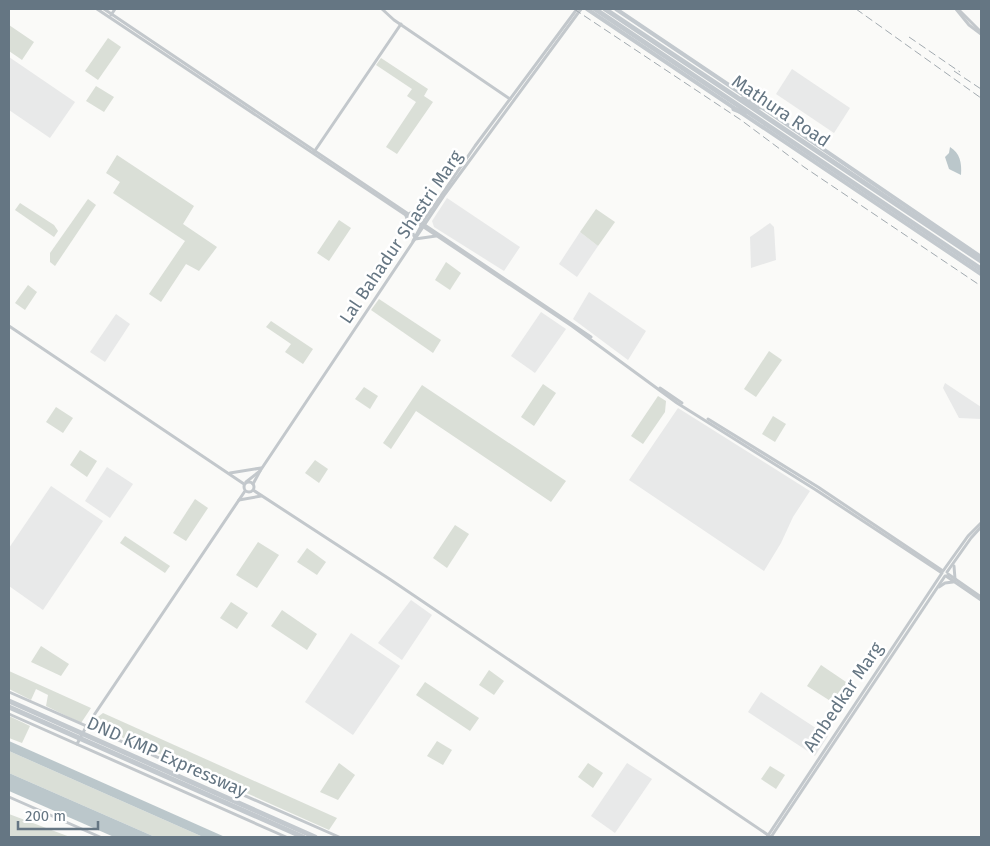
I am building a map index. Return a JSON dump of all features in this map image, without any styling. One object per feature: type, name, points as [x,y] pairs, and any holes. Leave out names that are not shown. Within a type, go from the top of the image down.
[{"type":"highway","name":"Mathura Road","points":[[595,9],[758,120]]},
{"type":"highway","name":"Mathura Road","points":[[605,9],[943,235],[966,248],[981,260]]},
{"type":"highway","points":[[735,96],[760,107]]},
{"type":"highway","points":[[734,109],[758,120],[981,269]]},
{"type":"highway","name":"DND KMP Expressway","points":[[9,701],[74,734]]},
{"type":"highway","name":"DND KMP Expressway","points":[[9,707],[315,837]]},
{"type":"highway","name":"DND KMP Expressway","points":[[89,740],[304,837]]},
{"type":"main road","points":[[587,9],[981,274]]},
{"type":"main road","points":[[616,9],[966,248],[981,256]]},
{"type":"street","points":[[97,9],[110,15],[571,322],[678,401],[818,487],[981,599]]},
{"type":"street","points":[[104,9],[110,15]]},
{"type":"street","points":[[110,15],[115,9]]},
{"type":"street","points":[[382,9],[511,100]]},
{"type":"street","points":[[423,224],[428,213],[577,9]]},
{"type":"street","name":"Lal Bahadur Shastri Marg","points":[[245,483],[261,469],[423,224],[511,100],[581,9]]},
{"type":"street","points":[[958,9],[981,33]]},
{"type":"street","points":[[314,152],[401,24]]},
{"type":"street","points":[[407,214],[428,213]]},
{"type":"street","points":[[407,214],[414,239],[436,236]]},
{"type":"street","points":[[423,224],[436,236],[572,326],[677,402],[935,567],[939,578]]},
{"type":"street","points":[[9,326],[245,483],[253,484]]},
{"type":"street","points":[[230,473],[261,469]]},
{"type":"street","points":[[253,490],[253,484],[261,469]]},
{"type":"street","points":[[77,744],[86,727],[245,491],[245,483]]},
{"type":"street","points":[[245,491],[253,490],[381,573],[769,836]]},
{"type":"street","points":[[238,500],[262,496]]},
{"type":"street","name":"Ambedkar Marg","points":[[769,836],[939,578],[945,574],[948,566],[968,536],[981,523]]},
{"type":"street","name":"Ambedkar Marg","points":[[769,836],[945,574],[981,528]]},
{"type":"street","points":[[954,562],[953,573],[955,581]]},
{"type":"street","points":[[935,567],[948,566]]},
{"type":"street","points":[[936,590],[945,583],[955,581]]},
{"type":"street","points":[[9,692],[339,837]]},
{"type":"street","points":[[9,714],[286,837]]},
{"type":"street","points":[[9,797],[100,837]]},
{"type":"shaded area","points":[[9,25],[34,42],[22,60],[9,51]]},
{"type":"shaded area","points":[[108,38],[121,47],[98,80],[85,71]]},
{"type":"shaded area","points":[[9,57],[75,102],[50,138],[9,110]]},
{"type":"shaded area","points":[[381,58],[428,89],[424,96],[433,102],[397,154],[386,147],[416,102],[407,96],[412,89],[376,65]]},
{"type":"shaded area","points":[[792,69],[850,108],[834,133],[776,94]]},
{"type":"shaded area","points":[[96,86],[114,97],[104,112],[86,101]]},
{"type":"shaded area","points":[[950,147],[960,159],[961,175],[949,169],[945,157],[949,153]]},
{"type":"shaded area","points":[[117,155],[194,206],[183,224],[217,247],[199,271],[186,264],[161,302],[149,294],[185,241],[113,193],[120,182],[106,173]]},
{"type":"shaded area","points":[[447,198],[520,247],[504,271],[434,227],[432,221]]},
{"type":"shaded area","points":[[88,199],[96,205],[55,266],[50,262],[50,253]]},
{"type":"shaded area","points":[[20,203],[54,225],[58,231],[54,237],[15,210]]},
{"type":"shaded area","points":[[596,209],[615,222],[598,246],[580,232]]},
{"type":"shaded area","points":[[339,220],[351,228],[329,261],[317,253]]},
{"type":"shaded area","points":[[770,223],[774,227],[776,260],[751,268],[750,237]]},
{"type":"shaded area","points":[[580,232],[598,246],[577,277],[559,264]]},
{"type":"shaded area","points":[[446,262],[461,273],[450,290],[435,280]]},
{"type":"shaded area","points":[[28,285],[37,292],[25,310],[15,303]]},
{"type":"shaded area","points":[[589,292],[646,331],[628,360],[573,319]]},
{"type":"shaded area","points":[[379,299],[441,340],[433,353],[371,310]]},
{"type":"shaded area","points":[[541,312],[566,329],[535,373],[511,356]]},
{"type":"shaded area","points":[[116,314],[130,324],[105,362],[90,352]]},
{"type":"shaded area","points":[[271,321],[313,349],[303,364],[285,352],[291,344],[266,327]]},
{"type":"shaded area","points":[[769,351],[782,360],[756,397],[744,389]]},
{"type":"shaded area","points":[[945,383],[981,407],[981,419],[959,418],[943,388]]},
{"type":"shaded area","points":[[543,384],[556,393],[534,426],[521,417]]},
{"type":"shaded area","points":[[422,385],[566,481],[551,502],[416,411],[391,449],[383,443]]},
{"type":"shaded area","points":[[364,387],[378,396],[370,409],[355,399]]},
{"type":"shaded area","points":[[658,396],[666,401],[665,412],[643,444],[631,436]]},
{"type":"shaded area","points":[[56,407],[73,418],[63,433],[46,422]]},
{"type":"shaded area","points":[[678,408],[810,491],[793,517],[781,543],[764,571],[629,480]]},
{"type":"shaded area","points":[[773,416],[786,424],[775,442],[762,434]]},
{"type":"shaded area","points":[[80,450],[97,461],[87,477],[70,465]]},
{"type":"shaded area","points":[[315,460],[328,469],[319,483],[305,473]]},
{"type":"shaded area","points":[[107,467],[133,484],[110,518],[85,501]]},
{"type":"shaded area","points":[[51,486],[103,521],[43,610],[9,586],[9,548]]},
{"type":"shaded area","points":[[195,499],[208,508],[186,541],[173,533]]},
{"type":"shaded area","points":[[455,525],[469,534],[447,568],[433,558]]},
{"type":"shaded area","points":[[125,536],[170,566],[165,573],[120,543]]},
{"type":"shaded area","points":[[258,542],[279,555],[257,588],[236,575]]},
{"type":"shaded area","points":[[307,548],[326,562],[317,575],[297,562]]},
{"type":"shaded area","points":[[411,600],[432,615],[402,660],[378,643]]},
{"type":"shaded area","points":[[231,602],[248,613],[237,629],[220,618]]},
{"type":"shaded area","points":[[282,610],[317,634],[307,650],[271,626]]},
{"type":"shaded area","points":[[351,633],[400,666],[353,735],[305,702]]},
{"type":"shaded area","points":[[41,646],[69,664],[61,676],[31,662]]},
{"type":"shaded area","points":[[821,665],[849,684],[835,704],[807,686]]},
{"type":"shaded area","points":[[489,670],[504,681],[494,695],[479,685]]},
{"type":"shaded area","points":[[9,671],[91,708],[81,723],[46,706],[48,695],[36,689],[31,700],[9,689]]},
{"type":"shaded area","points":[[425,682],[479,718],[470,731],[416,695]]},
{"type":"shaded area","points":[[761,692],[828,736],[815,756],[748,712]]},
{"type":"shaded area","points":[[103,713],[337,818],[329,830],[90,723]]},
{"type":"shaded area","points":[[9,716],[30,726],[22,743],[9,738]]},
{"type":"shaded area","points":[[9,741],[225,837],[203,837],[9,751]]},
{"type":"shaded area","points":[[437,741],[452,750],[443,765],[427,756]]},
{"type":"shaded area","points":[[9,751],[203,837],[155,837],[9,773]]},
{"type":"shaded area","points":[[339,763],[355,775],[338,800],[320,792]]},
{"type":"shaded area","points":[[588,763],[603,773],[593,788],[578,777]]},
{"type":"shaded area","points":[[627,763],[652,779],[615,833],[591,816]]},
{"type":"shaded area","points":[[770,766],[785,775],[776,789],[761,779]]},
{"type":"shaded area","points":[[9,773],[155,837],[114,837],[9,791]]},
{"type":"shaded area","points":[[9,814],[70,837],[9,837]]},
{"type":"railway","points":[[574,9],[741,120],[804,167],[981,286]]},
{"type":"railway","points":[[856,9],[981,98]]},
{"type":"railway","points":[[909,37],[960,72]]},
{"type":"railway","points":[[954,71],[981,89]]}]
